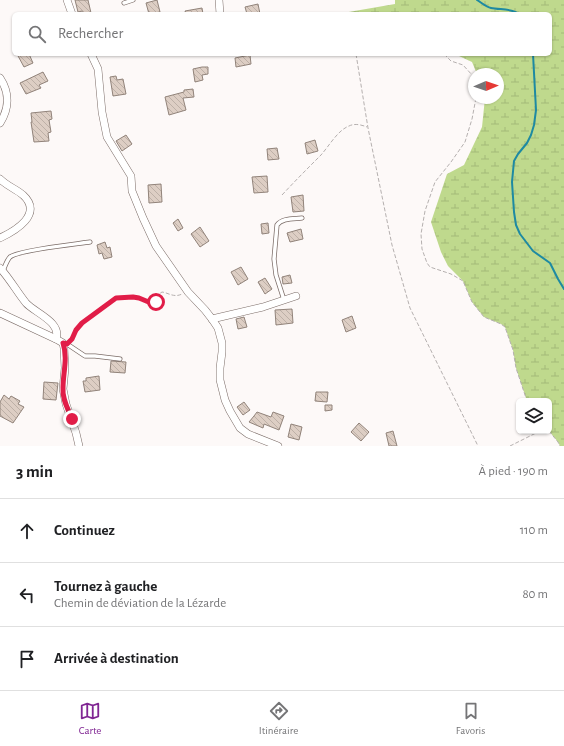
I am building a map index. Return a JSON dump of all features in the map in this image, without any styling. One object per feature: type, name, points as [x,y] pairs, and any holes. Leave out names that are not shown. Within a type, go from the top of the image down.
[{"type":"street","points":[[67,0],[71,12]]},
{"type":"street","points":[[219,0],[220,12]]},
{"type":"street","points":[[92,56],[98,69],[102,112],[107,137],[131,176],[132,191],[143,218],[156,246],[188,292],[212,318],[218,328],[222,343],[220,380],[225,400],[230,411],[240,428],[248,434],[278,446]]},
{"type":"street","points":[[0,78],[5,89],[7,106],[6,112],[0,123]]},
{"type":"street","points":[[0,179],[28,200],[30,209],[27,220],[22,225],[0,238]]},
{"type":"street","points":[[2,270],[30,307],[49,320],[58,335],[56,339]]},
{"type":"street","points":[[212,318],[263,307],[296,296]]},
{"type":"street","points":[[0,313],[65,344],[63,390],[66,404],[74,425],[78,446]]},
{"type":"lane","points":[[124,3],[133,0]]},
{"type":"lane","points":[[284,300],[276,275],[274,259],[277,225],[282,220],[302,218]]},
{"type":"lane","points":[[2,270],[9,258],[14,254],[90,242]]},
{"type":"lane","points":[[65,344],[85,356],[120,359]]},
{"type":"path","points":[[356,56],[368,128],[392,245],[410,308],[478,446]]},
{"type":"path","points":[[446,56],[451,61],[463,65],[468,70]]},
{"type":"path","points":[[475,104],[465,142],[435,182],[425,211],[421,234],[422,249],[430,267],[451,274],[463,281],[472,302],[484,317],[505,327],[526,398]]},
{"type":"path","points":[[282,195],[338,134],[348,126],[361,125],[368,128]]},
{"type":"path","points":[[65,344],[72,339],[76,330],[82,323],[116,298],[133,297],[151,303],[156,302],[159,294],[162,292],[167,292],[173,296],[182,294],[184,286]]},
{"type":"path","points":[[510,446],[534,434]]},
{"type":"path","points":[[551,434],[560,446]]},
{"type":"green space","points":[[395,0],[564,0],[564,446],[560,446],[551,434],[552,398],[526,398],[505,327],[484,317],[472,302],[463,281],[448,266],[441,252],[431,222],[447,174],[464,165],[482,127],[484,104],[504,104],[504,68],[474,68],[472,62],[459,56],[552,56],[552,12],[349,12],[395,4]]},
{"type":"building","points":[[75,0],[88,0],[91,12],[78,12]]},
{"type":"building","points":[[157,0],[160,12],[148,12],[146,3]]},
{"type":"building","points":[[258,4],[260,12],[246,12],[245,7]]},
{"type":"building","points":[[202,8],[203,12],[185,12]]},
{"type":"building","points":[[18,56],[30,56],[33,63],[24,67]]},
{"type":"building","points":[[250,56],[251,64],[236,67],[235,58]]},
{"type":"building","points":[[208,67],[208,74],[202,75],[203,80],[195,82],[193,69]]},
{"type":"building","points":[[43,72],[48,81],[39,85],[41,88],[26,94],[20,83]]},
{"type":"building","points":[[116,76],[117,80],[123,79],[126,94],[113,96],[110,77]]},
{"type":"building","points":[[193,89],[194,97],[183,98],[186,110],[169,115],[165,97],[184,92],[184,90]]},
{"type":"building","points":[[51,111],[52,119],[49,120],[51,132],[48,133],[49,141],[34,142],[31,113]]},
{"type":"building","points":[[126,135],[132,144],[122,151],[116,141]]},
{"type":"building","points":[[315,140],[318,151],[307,154],[305,143]]},
{"type":"building","points":[[277,148],[279,159],[268,160],[267,149]]},
{"type":"building","points":[[267,176],[268,192],[254,193],[252,177]]},
{"type":"building","points":[[161,184],[162,202],[149,203],[148,185]]},
{"type":"building","points":[[303,195],[304,211],[293,212],[291,197]]},
{"type":"building","points":[[178,219],[183,228],[178,231],[173,223]]},
{"type":"building","points":[[268,223],[269,233],[262,234],[261,224]]},
{"type":"building","points":[[200,227],[209,241],[200,247],[191,234]]},
{"type":"building","points":[[301,229],[303,239],[290,242],[287,233]]},
{"type":"building","points":[[105,242],[107,248],[110,247],[112,257],[104,259],[102,253],[99,254],[97,245]]},
{"type":"building","points":[[241,267],[248,279],[238,285],[231,272]]},
{"type":"building","points":[[290,275],[292,283],[283,284],[282,277]]},
{"type":"building","points":[[265,278],[272,289],[265,294],[258,282]]},
{"type":"building","points":[[292,309],[293,323],[276,325],[275,310]]},
{"type":"building","points":[[352,316],[356,328],[346,332],[342,320]]},
{"type":"building","points":[[244,317],[247,327],[238,329],[236,319]]},
{"type":"building","points":[[111,361],[126,362],[125,373],[110,372]]},
{"type":"building","points":[[99,376],[100,390],[85,392],[83,381],[86,381],[86,378]]},
{"type":"building","points":[[44,382],[58,383],[56,400],[43,399]]},
{"type":"building","points":[[316,392],[328,392],[327,402],[315,401]]},
{"type":"building","points":[[4,395],[9,399],[11,396],[20,401],[18,404],[24,407],[13,423],[0,416],[0,402]]},
{"type":"building","points":[[244,402],[250,410],[243,415],[237,407]]},
{"type":"building","points":[[325,405],[332,405],[332,410],[325,411]]},
{"type":"building","points":[[257,412],[271,417],[273,412],[284,416],[279,430],[264,424],[263,428],[249,422]]},
{"type":"building","points":[[359,423],[369,432],[361,441],[351,432]]},
{"type":"building","points":[[291,424],[302,427],[299,440],[288,437]]},
{"type":"building","points":[[393,431],[397,446],[389,446],[386,433]]},
{"type":"waterway","points":[[477,0],[494,9],[516,12]]},
{"type":"waterway","points":[[533,56],[536,110],[531,135],[514,161],[512,182],[514,212],[516,225],[520,234],[533,251],[550,263],[564,289]]},
{"type":"route","points":[[72,419],[64,398],[63,390],[65,354],[63,343],[67,344],[82,323],[116,298],[133,297],[151,303],[156,302]]}]
